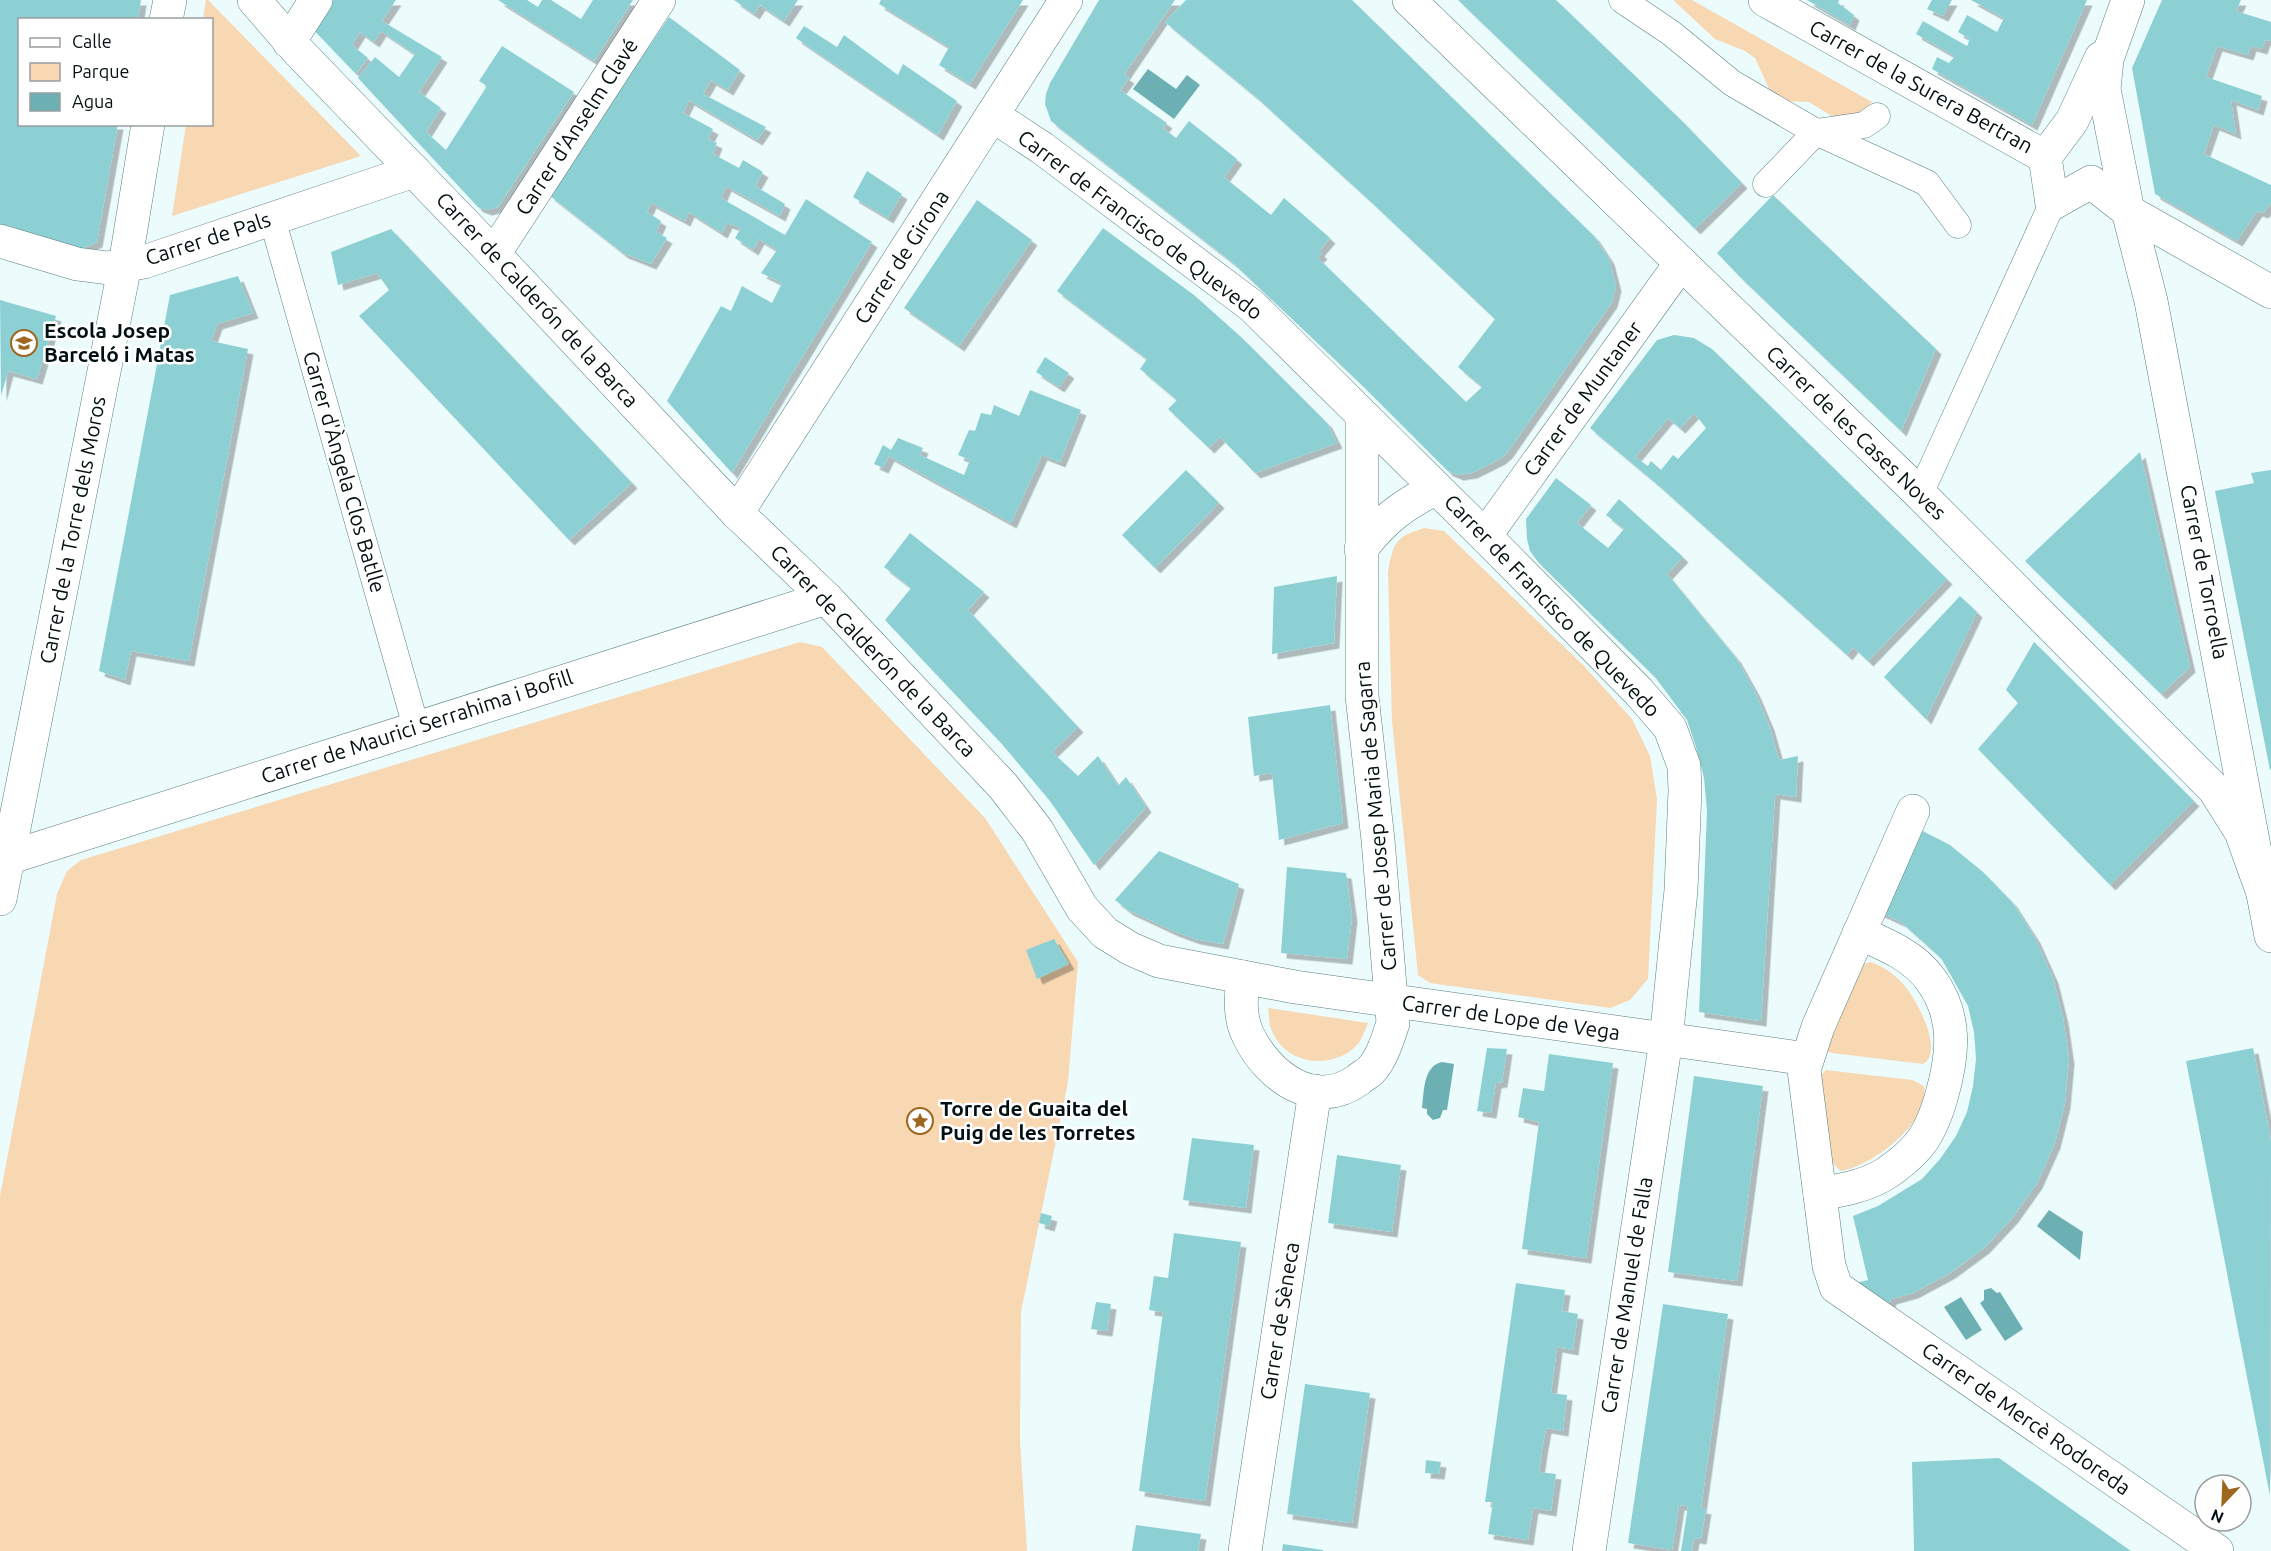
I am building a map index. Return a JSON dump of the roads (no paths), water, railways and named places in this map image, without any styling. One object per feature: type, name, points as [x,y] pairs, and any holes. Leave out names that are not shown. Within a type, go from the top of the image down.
[{"type":"street","points":[[166,18],[170,0]]},
{"type":"street","name":"Carrer de Calderón de la Barca","points":[[254,0],[289,42],[494,254],[737,513],[826,598],[1003,786],[1037,830],[1082,908],[1105,933],[1131,949],[1159,961],[1392,1001]]},
{"type":"street","points":[[289,42],[316,0]]},
{"type":"street","name":"Carrer d'Anselm Clavé","points":[[494,254],[659,0]]},
{"type":"street","name":"Carrer de Girona","points":[[737,513],[1066,0]]},
{"type":"street","name":"Carrer de les Cases Noves","points":[[1409,0],[1920,494],[2214,789],[2241,832],[2264,896]]},
{"type":"street","points":[[1622,0],[1671,33],[1732,83],[1816,132],[1927,183],[1958,225]]},
{"type":"street","name":"Carrer de la Surera Bertran","points":[[1765,0],[2045,157]]},
{"type":"street","name":"Carrer de Torroella","points":[[2045,157],[2072,121],[2124,9]]},
{"type":"street","name":"Carrer de Torroella","points":[[2124,9],[2107,59],[2104,89],[2128,211],[2151,301],[2271,936]]},
{"type":"street","name":"Carrer de Francisco de Quevedo","points":[[993,115],[1042,148],[1252,306],[1485,536],[1639,692],[1670,728],[1684,765],[1685,790],[1681,890],[1666,1040]]},
{"type":"street","points":[[1766,184],[1816,132],[1864,125],[1877,116]]},
{"type":"street","name":"Carrer de la Torre dels Moros","points":[[0,899],[124,265],[148,126]]},
{"type":"street","points":[[1920,494],[2052,204],[2045,157]]},
{"type":"street","name":"Carrer de Pals","points":[[0,241],[76,264],[108,268],[144,262],[414,171]]},
{"type":"street","points":[[2052,204],[2091,182],[2128,211],[2271,292]]},
{"type":"street","name":"Carrer d'Àngela Clos Batlle","points":[[272,218],[416,727]]},
{"type":"street","name":"Carrer de Muntaner","points":[[1485,536],[1681,263]]},
{"type":"street","points":[[1361,549],[1362,415]]},
{"type":"street","points":[[1361,549],[1378,527],[1395,512],[1436,488]]},
{"type":"street","name":"Carrer de Josep Maria de Sagarra","points":[[1361,549],[1362,696],[1378,840],[1392,1001]]},
{"type":"street","name":"Carrer de Maurici Serrahima i Bofill","points":[[8,858],[826,598]]},
{"type":"street","points":[[1859,933],[1888,945],[1909,958],[1931,979],[1946,1006],[1952,1034],[1950,1066],[1932,1124],[1918,1147],[1885,1174],[1855,1187],[1820,1194],[1804,1070],[1818,1027],[1859,933],[1913,811]]},
{"type":"street","name":"Carrer de Lope de Vega","points":[[1243,977],[1240,1006],[1247,1034],[1265,1064],[1292,1085],[1322,1094],[1349,1086],[1372,1069],[1385,1046],[1393,1023],[1392,1001],[1807,1059]]},
{"type":"street","name":"Carrer de Manuel de Falla","points":[[1589,1551],[1666,1040]]},
{"type":"street","name":"Carrer de Sèneca","points":[[1245,1551],[1315,1091]]},
{"type":"street","name":"Carrer de Mercè Rodoreda","points":[[1820,1194],[1829,1266],[1836,1287],[2217,1551]]},
{"type":"water","points":[[1148,69],[1176,89],[1187,75],[1200,85],[1174,119],[1133,89]]},
{"type":"water","points":[[1442,1062],[1454,1064],[1447,1110],[1443,1110],[1440,1118],[1433,1120],[1427,1114],[1427,1109],[1422,1108],[1424,1087],[1431,1069]]},
{"type":"water","points":[[2049,1210],[2083,1232],[2080,1260],[2037,1226]]},
{"type":"water","points":[[1991,1288],[1997,1293],[2000,1292],[2023,1329],[2005,1341],[1980,1303],[1984,1300],[1984,1290]]},
{"type":"water","points":[[1961,1297],[1982,1330],[1966,1340],[1944,1307]]},
{"type":"place","name":"Escola Josep Barceló i Matas","points":[[24,343]]},
{"type":"place","name":"Torre de Guaita del Puig de les Torretes","points":[[920,1121]]}]
